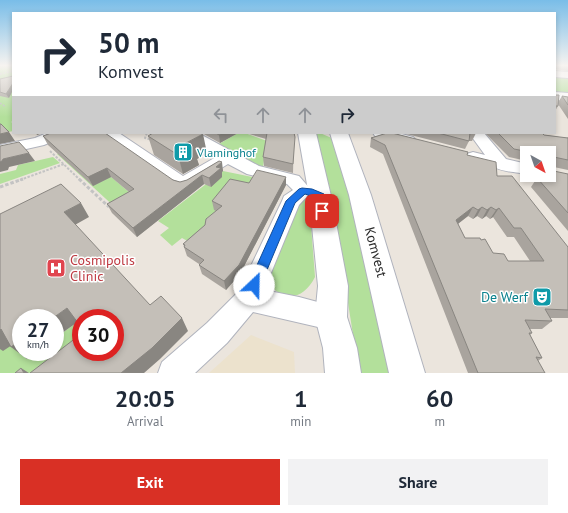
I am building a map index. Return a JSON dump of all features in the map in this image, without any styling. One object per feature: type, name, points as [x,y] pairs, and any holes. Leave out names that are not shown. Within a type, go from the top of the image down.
[{"type":"main road","points":[[307,134],[311,194],[333,286],[331,317],[340,348],[343,373]]},
{"type":"main road","name":"Komvest","points":[[339,134],[360,195],[407,373]]},
{"type":"street","points":[[556,96],[568,97]]},
{"type":"street","points":[[0,150],[39,142],[58,134]]},
{"type":"street","points":[[110,134],[183,184],[228,157]]},
{"type":"street","points":[[190,134],[253,170],[293,180],[311,194]]},
{"type":"street","points":[[384,134],[426,145]]},
{"type":"street","points":[[477,134],[502,165]]},
{"type":"street","points":[[456,153],[502,165],[520,175]]},
{"type":"street","points":[[173,373],[196,353],[248,299],[291,201],[311,194]]},
{"type":"street","points":[[248,299],[331,317]]},
{"type":"path","points":[[0,103],[6,107]]},
{"type":"path","points":[[146,134],[146,139],[156,140]]},
{"type":"path","points":[[39,142],[113,211]]},
{"type":"path","points":[[0,187],[64,164]]},
{"type":"shaded area","points":[[251,335],[294,352],[295,373],[209,373]]},
{"type":"green space","points":[[0,82],[12,82],[12,131],[0,134]]},
{"type":"green space","points":[[556,82],[568,82],[568,95],[556,93]]},
{"type":"green space","points":[[236,134],[248,134],[267,141],[263,167],[254,164],[219,144]]},
{"type":"green space","points":[[316,134],[322,134],[334,139],[343,162],[394,373],[359,373],[331,194]]},
{"type":"green space","points":[[75,146],[137,199],[118,210],[57,154]]},
{"type":"green space","points":[[53,157],[60,163],[0,184],[0,174],[16,170],[18,165]]},
{"type":"green space","points":[[223,171],[257,178],[193,244],[182,238],[172,246],[160,235],[169,228],[158,221]]},
{"type":"green space","points":[[298,199],[309,199],[315,277],[305,291],[298,295],[292,296],[279,293],[266,280]]},
{"type":"green space","points":[[0,308],[12,333],[12,361],[64,361],[64,332],[72,326],[72,361],[59,373],[0,373]]},
{"type":"building","points":[[0,82],[12,82],[6,94],[0,92]]},
{"type":"building","points":[[556,95],[559,95],[558,106],[556,106]]},
{"type":"building","points":[[562,96],[568,97],[568,105]]},
{"type":"building","points":[[1,124],[9,132],[0,134]]},
{"type":"building","points":[[48,134],[106,134],[173,180],[180,182],[187,180],[219,161],[222,162],[216,167],[221,168],[209,178],[202,175],[133,228],[107,204],[134,189],[107,168],[88,177],[43,136]]},
{"type":"building","points":[[151,134],[203,134],[184,144],[194,146],[178,155],[148,136]]},
{"type":"building","points":[[267,134],[294,134],[293,164],[263,157]]},
{"type":"building","points":[[384,134],[396,134],[468,152],[467,155],[496,162],[497,176],[512,176],[568,247],[568,310],[545,309],[552,321],[525,320],[532,333],[529,333],[542,358],[536,357],[545,373],[478,373],[385,145],[371,138]],"holes":[[[473,207],[478,210],[482,207],[487,210],[491,207],[496,210],[499,208],[514,228],[521,228],[544,261],[508,261],[504,254],[493,253],[485,239],[465,238],[456,220]]]},
{"type":"building","points":[[442,134],[470,134],[469,141]]},
{"type":"building","points":[[499,134],[543,134],[568,138],[568,160],[556,157],[556,146],[520,146],[520,150],[514,149]]},
{"type":"building","points":[[19,142],[29,153],[3,159],[0,162],[0,146]]},
{"type":"building","points":[[257,170],[286,177],[239,265],[224,281],[199,265],[204,260],[184,247],[185,245],[183,244],[205,225],[206,219],[222,206],[212,201],[230,179],[249,183]]},
{"type":"building","points":[[556,171],[568,174],[568,213],[541,182],[556,182]]},
{"type":"building","name":"Cosmipolis Clinic","points":[[61,184],[81,203],[64,212],[150,305],[161,296],[182,318],[152,348],[121,373],[30,373],[46,361],[64,361],[64,347],[72,341],[72,361],[124,361],[124,309],[72,309],[72,315],[67,308],[64,310],[12,309],[11,347],[1,329],[0,330],[0,214]]},
{"type":"building","points":[[21,368],[24,373],[15,373]]},
{"type":"place","name":"Vlaminghof","points":[[183,152]]},
{"type":"place","name":"Cosmipolis Clinic","points":[[56,268]]},
{"type":"place","name":"De Werf","points":[[542,297]]},
{"type":"route","points":[[254,285],[291,201],[302,191],[309,192],[320,196],[322,211]]}]
